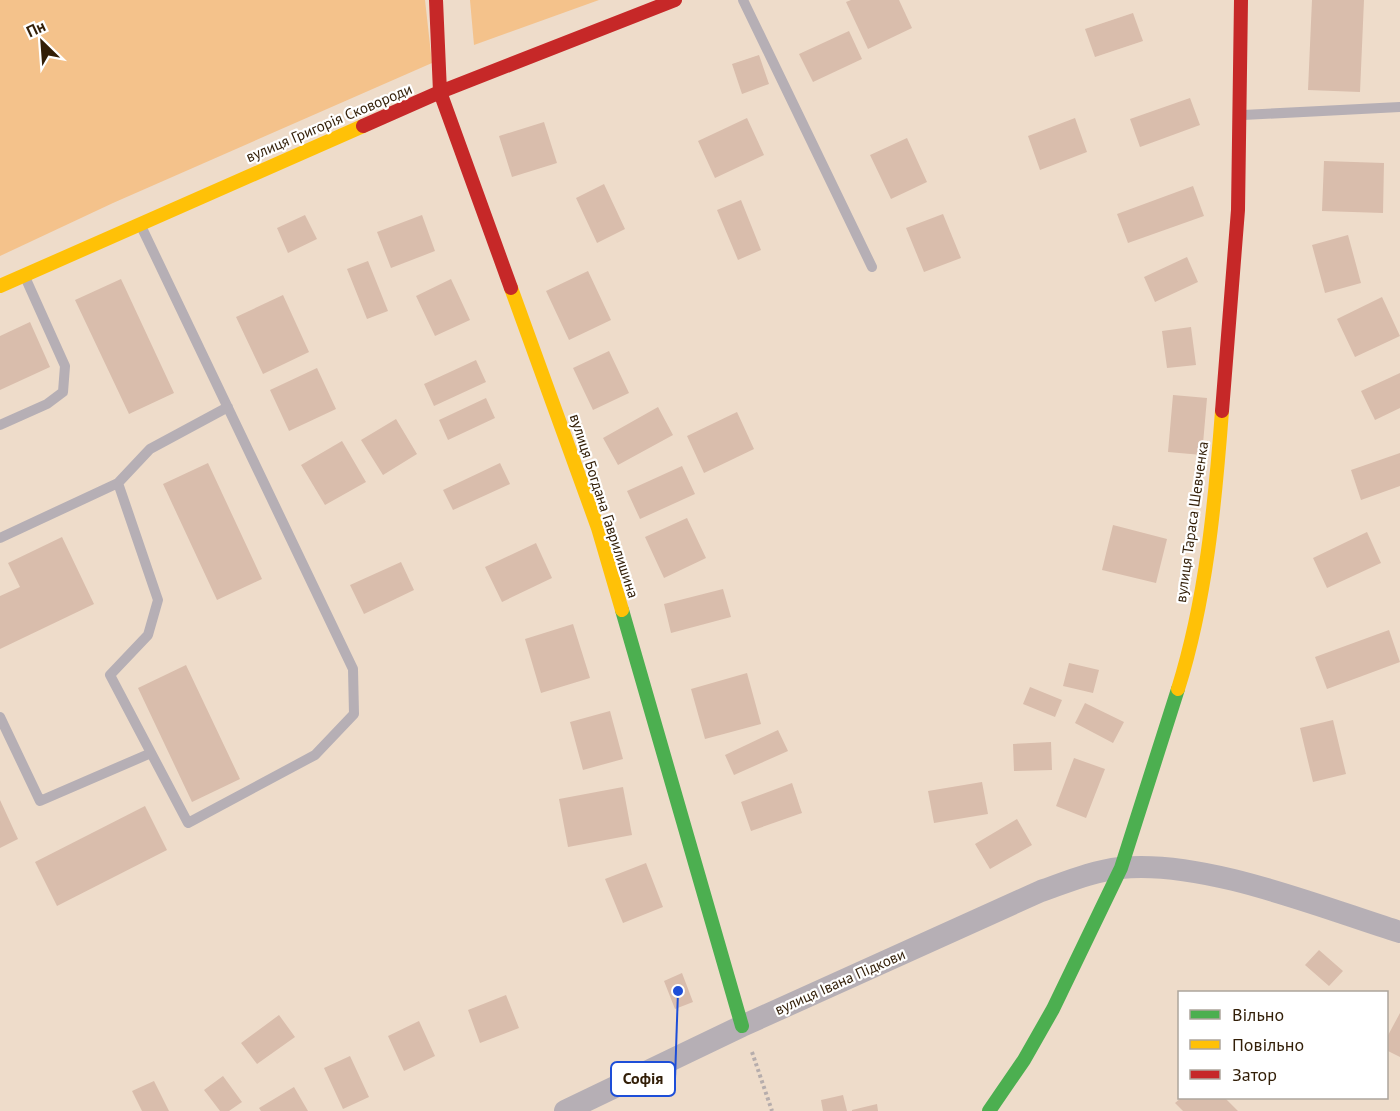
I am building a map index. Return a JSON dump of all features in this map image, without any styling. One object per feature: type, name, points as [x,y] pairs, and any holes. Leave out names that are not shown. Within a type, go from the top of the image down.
[{"type":"street","name":"вулиця Богдана Гаврилишина","points":[[436,0],[440,93],[598,528],[742,1026]]},
{"type":"street","name":"вулиця Григорія Сковороди","points":[[0,286],[440,93],[675,0]]},
{"type":"street","name":"вулиця Тараса Шевченка","points":[[989,1111],[1024,1060],[1053,1009],[1120,868],[1187,660],[1207,557],[1219,450],[1238,210],[1241,0]]},
{"type":"street","name":"вулиця Івана Підкови","points":[[565,1111],[742,1026],[1041,891],[1082,876],[1120,868],[1174,869],[1227,879],[1400,932]]},
{"type":"lane","points":[[743,0],[872,267]]},
{"type":"lane","points":[[1240,115],[1400,107]]},
{"type":"lane","points":[[118,483],[158,600],[148,635],[110,675],[188,824],[315,755],[354,714],[353,669],[140,223]]},
{"type":"lane","points":[[0,425],[47,404],[63,392],[65,366],[24,275]]},
{"type":"lane","points":[[0,538],[118,483],[150,449],[228,407]]},
{"type":"lane","points":[[0,717],[40,801],[151,753]]},
{"type":"path","points":[[742,1026],[772,1111]]},
{"type":"shaded area","points":[[0,0],[425,0],[432,63],[113,203],[0,256]]},
{"type":"shaded area","points":[[470,0],[599,0],[474,45]]},
{"type":"building","points":[[851,0],[899,0],[912,28],[868,49],[846,2]]},
{"type":"building","points":[[1312,0],[1364,0],[1360,92],[1308,90]]},
{"type":"building","points":[[1133,13],[1143,41],[1095,57],[1085,29]]},
{"type":"building","points":[[849,31],[862,59],[813,82],[799,54]]},
{"type":"building","points":[[759,55],[769,84],[742,94],[732,64]]},
{"type":"building","points":[[1190,98],[1200,125],[1140,147],[1130,119]]},
{"type":"building","points":[[747,118],[764,155],[715,178],[698,141]]},
{"type":"building","points":[[1075,118],[1087,152],[1040,170],[1028,136]]},
{"type":"building","points":[[544,122],[557,163],[512,177],[499,136]]},
{"type":"building","points":[[907,138],[927,182],[891,199],[870,155]]},
{"type":"building","points":[[1324,161],[1384,163],[1383,213],[1322,211]]},
{"type":"building","points":[[604,184],[625,229],[597,243],[576,198]]},
{"type":"building","points":[[1193,186],[1204,216],[1128,243],[1117,214]]},
{"type":"building","points":[[741,200],[761,250],[738,260],[717,210]]},
{"type":"building","points":[[943,214],[961,258],[924,272],[906,228]]},
{"type":"building","points":[[305,215],[317,239],[288,253],[277,228]]},
{"type":"building","points":[[422,215],[435,251],[391,268],[377,232]]},
{"type":"building","points":[[1348,235],[1361,283],[1325,293],[1312,245]]},
{"type":"building","points":[[1187,257],[1198,282],[1155,302],[1144,277]]},
{"type":"building","points":[[368,261],[388,311],[367,319],[347,269]]},
{"type":"building","points":[[588,271],[611,320],[569,340],[546,291]]},
{"type":"building","points":[[121,279],[174,393],[129,414],[75,300]]},
{"type":"building","points":[[451,279],[470,320],[435,336],[416,296]]},
{"type":"building","points":[[283,295],[309,352],[263,374],[236,317]]},
{"type":"building","points":[[1382,297],[1400,336],[1355,357],[1337,319]]},
{"type":"building","points":[[30,322],[50,367],[0,390],[0,336]]},
{"type":"building","points":[[1191,327],[1196,365],[1167,368],[1162,331]]},
{"type":"building","points":[[609,351],[629,393],[593,410],[573,368]]},
{"type":"building","points":[[476,360],[486,382],[434,406],[424,384]]},
{"type":"building","points":[[317,368],[336,409],[289,431],[270,390]]},
{"type":"building","points":[[1400,373],[1400,408],[1375,420],[1361,391]]},
{"type":"building","points":[[1173,395],[1207,398],[1202,455],[1168,452]]},
{"type":"building","points":[[486,398],[495,418],[448,440],[439,420]]},
{"type":"building","points":[[658,407],[673,435],[618,465],[603,438]]},
{"type":"building","points":[[737,412],[754,449],[704,473],[687,436]]},
{"type":"building","points":[[396,419],[417,454],[383,475],[361,440]]},
{"type":"building","points":[[342,441],[366,482],[325,505],[301,465]]},
{"type":"building","points":[[1400,453],[1400,486],[1361,500],[1351,470]]},
{"type":"building","points":[[208,463],[262,579],[217,600],[163,484]]},
{"type":"building","points":[[500,463],[510,484],[453,510],[443,490]]},
{"type":"building","points":[[682,466],[695,494],[640,519],[627,491]]},
{"type":"building","points":[[687,518],[706,558],[664,578],[645,537]]},
{"type":"building","points":[[1113,525],[1167,539],[1156,583],[1102,570]]},
{"type":"building","points":[[1367,532],[1381,563],[1327,588],[1313,558]]},
{"type":"building","points":[[62,537],[94,604],[0,649],[0,596],[20,587],[8,563]]},
{"type":"building","points":[[536,543],[552,578],[502,602],[485,567]]},
{"type":"building","points":[[401,562],[414,590],[364,614],[350,585]]},
{"type":"building","points":[[723,589],[731,617],[671,633],[664,604]]},
{"type":"building","points":[[573,624],[590,678],[541,693],[525,639]]},
{"type":"building","points":[[1389,630],[1400,662],[1327,689],[1315,657]]},
{"type":"building","points":[[1069,663],[1099,670],[1093,693],[1063,686]]},
{"type":"building","points":[[186,665],[240,779],[192,802],[138,688]]},
{"type":"building","points":[[747,673],[761,724],[705,739],[691,689]]},
{"type":"building","points":[[1030,687],[1062,700],[1055,717],[1023,704]]},
{"type":"building","points":[[1085,703],[1124,722],[1113,743],[1075,723]]},
{"type":"building","points":[[610,711],[623,759],[583,770],[570,722]]},
{"type":"building","points":[[1333,720],[1346,774],[1313,782],[1300,728]]},
{"type":"building","points":[[778,730],[788,751],[734,775],[725,755]]},
{"type":"building","points":[[1051,742],[1052,770],[1014,771],[1013,744]]},
{"type":"building","points":[[1074,758],[1105,769],[1086,818],[1056,806]]},
{"type":"building","points":[[982,782],[988,814],[934,823],[928,791]]},
{"type":"building","points":[[792,783],[802,813],[751,831],[741,802]]},
{"type":"building","points":[[623,787],[632,835],[568,847],[559,799]]},
{"type":"building","points":[[0,800],[18,839],[0,848]]},
{"type":"building","points":[[145,806],[167,850],[57,906],[35,862]]},
{"type":"building","points":[[1017,819],[1032,845],[990,869],[975,844]]},
{"type":"building","points":[[646,863],[663,907],[623,923],[605,879]]},
{"type":"building","points":[[1319,950],[1343,971],[1329,986],[1305,965]]},
{"type":"building","points":[[682,973],[693,1002],[675,1009],[664,981]]},
{"type":"building","points":[[506,995],[519,1028],[480,1043],[468,1010]]},
{"type":"building","points":[[1400,1013],[1400,1057],[1388,1051],[1388,1035]]},
{"type":"building","points":[[279,1015],[295,1037],[257,1064],[241,1043]]},
{"type":"building","points":[[419,1021],[435,1056],[404,1071],[388,1036]]},
{"type":"building","points":[[350,1056],[369,1097],[343,1109],[324,1068]]},
{"type":"building","points":[[223,1076],[242,1102],[229,1111],[220,1111],[204,1090]]},
{"type":"building","points":[[154,1081],[169,1111],[142,1111],[132,1091]]},
{"type":"building","points":[[294,1087],[308,1111],[261,1111],[259,1108]]},
{"type":"building","points":[[843,1095],[847,1111],[823,1111],[821,1100]]},
{"type":"building","points":[[1180,1099],[1226,1099],[1238,1111],[1183,1111],[1175,1103]]},
{"type":"building","points":[[877,1104],[878,1111],[852,1111],[852,1110]]},
{"type":"traffic: fast","points":[[622,610],[742,1026]]},
{"type":"traffic: fast","points":[[989,1111],[1024,1060],[1053,1009],[1121,868],[1178,689]]},
{"type":"traffic: slow","points":[[0,286],[363,126]]},
{"type":"traffic: slow","points":[[511,288],[598,528],[622,610]]},
{"type":"traffic: slow","points":[[1178,689],[1196,621],[1208,552],[1222,411]]},
{"type":"traffic: jam","points":[[436,0],[440,92],[511,288]]},
{"type":"traffic: jam","points":[[363,126],[440,92],[675,0]]},
{"type":"traffic: jam","points":[[1222,411],[1238,210],[1241,0]]},
{"type":"place","name":"Софія","points":[[678,991]]}]
